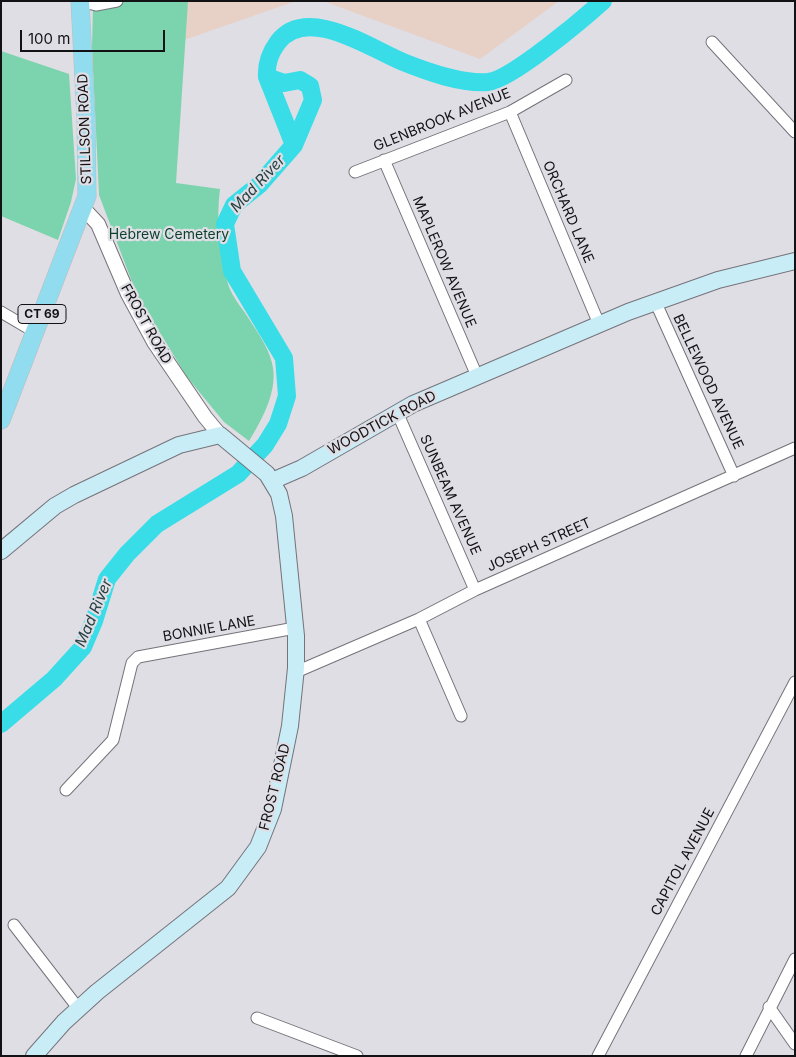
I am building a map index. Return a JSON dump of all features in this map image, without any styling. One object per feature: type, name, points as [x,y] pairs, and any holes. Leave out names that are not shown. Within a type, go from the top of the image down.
[{"type":"main road","name":"STILLSON ROAD","points":[[1,420],[87,196],[80,1]]},
{"type":"main road","name":"WOODTICK ROAD","points":[[272,481],[302,468],[397,412],[599,324],[655,301],[718,280],[795,261]]},
{"type":"main road","points":[[1,551],[55,506],[179,445],[220,435],[260,466],[272,481]]},
{"type":"main road","name":"FROST ROAD","points":[[34,1056],[78,1008],[126,968],[221,895],[250,860],[264,835],[273,809],[290,726],[296,672],[295,628],[282,503],[272,481]]},
{"type":"street","points":[[80,1],[96,6],[116,1]]},
{"type":"street","points":[[712,42],[795,132]]},
{"type":"street","name":"GLENBROOK AVENUE","points":[[355,172],[510,112],[566,80]]},
{"type":"street","name":"ORCHARD LANE","points":[[510,112],[599,324]]},
{"type":"street","name":"MAPLEROW AVENUE","points":[[384,160],[477,376]]},
{"type":"street","name":"FROST ROAD","points":[[83,208],[98,224],[128,294],[154,342],[205,417],[220,435]]},
{"type":"street","name":"BELLEWOOD AVENUE","points":[[655,301],[734,476]]},
{"type":"street","points":[[1,312],[35,332]]},
{"type":"street","name":"SUNBEAM AVENUE","points":[[397,412],[475,590]]},
{"type":"street","name":"JOSEPH STREET","points":[[296,672],[420,619],[475,590],[795,448]]},
{"type":"street","points":[[420,619],[460,716]]},
{"type":"street","name":"BONNIE LANE","points":[[66,790],[112,740],[132,663],[138,657],[295,628]]},
{"type":"street","name":"CAPITOL AVENUE","points":[[598,1056],[795,682]]},
{"type":"street","points":[[14,925],[78,1008]]},
{"type":"street","points":[[746,1056],[769,1007],[795,959]]},
{"type":"street","points":[[769,1007],[795,1044]]},
{"type":"street","points":[[258,1018],[357,1056]]},
{"type":"shaded area","points":[[179,1],[296,1],[184,40]]},
{"type":"shaded area","points":[[323,1],[559,1],[480,59]]},
{"type":"green space","name":"Hebrew Cemetery","points":[[127,1],[188,1],[176,183],[220,189],[218,213],[219,238],[229,287],[262,340],[272,363],[274,373],[271,394],[264,414],[249,441],[224,422],[187,377],[137,295],[99,195],[92,47],[93,4]]},
{"type":"green space","points":[[1,51],[69,74],[76,179],[71,202],[58,240],[1,216]]},
{"type":"waterway","name":"Mad River","points":[[1,724],[54,679],[83,647],[94,621],[107,579],[127,554],[157,524],[238,474],[265,445],[278,424],[287,396],[284,358],[232,271],[225,224],[234,205],[259,185],[294,145],[313,100],[310,86],[300,80],[284,83],[267,77],[269,58],[278,42],[290,31],[305,27],[322,28],[357,40],[403,62],[434,73],[467,81],[488,82],[499,79],[529,60],[603,1]]},
{"type":"waterway","points":[[267,77],[294,145]]}]
